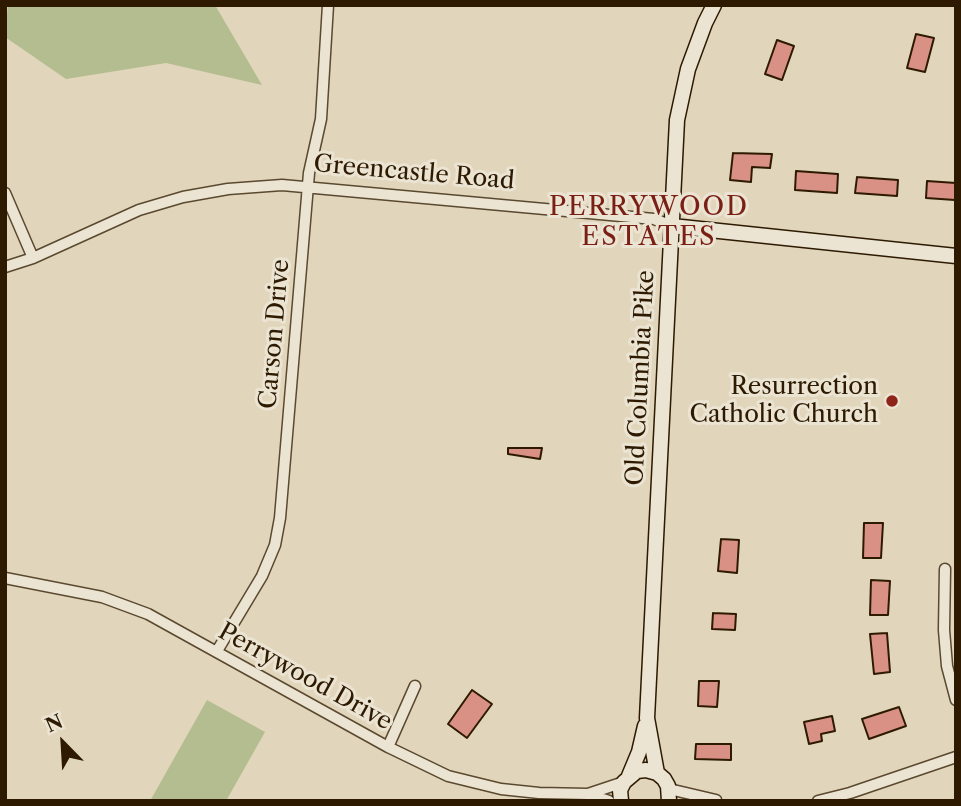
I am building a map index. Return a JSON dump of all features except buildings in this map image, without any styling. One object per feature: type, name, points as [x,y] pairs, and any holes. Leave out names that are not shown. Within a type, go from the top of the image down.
[{"type":"main road","name":"Old Columbia Pike","points":[[621,801],[620,790],[639,752],[647,718],[677,120],[688,69],[714,5]]},
{"type":"main road","name":"Greencastle Road","points":[[672,226],[956,256]]},
{"type":"main road","name":"Old Columbia Pike","points":[[647,718],[657,773]]},
{"type":"main road","points":[[626,779],[646,770],[657,773],[664,779],[669,795]]},
{"type":"street","name":"Carson Drive","points":[[216,652],[261,576],[275,545],[280,518],[308,186],[321,118],[328,5]]},
{"type":"street","name":"Greencastle Road","points":[[5,267],[33,258],[139,211],[183,197],[228,189],[282,185],[654,219],[672,226]]},
{"type":"street","points":[[5,193],[33,258]]},
{"type":"street","points":[[945,569],[944,630],[947,666],[956,700]]},
{"type":"street","name":"Perrywood Drive","points":[[5,578],[102,597],[148,614],[388,747],[448,776],[501,789],[588,794],[609,801]]},
{"type":"street","points":[[388,747],[415,686]]},
{"type":"street","points":[[818,801],[956,757]]},
{"type":"street","name":"Perrywood Drive","points":[[588,794],[626,779]]},
{"type":"street","points":[[669,795],[725,801]]},
{"type":"street","points":[[711,801],[716,800]]},
{"type":"green space","points":[[8,5],[215,5],[262,85],[166,63],[66,79],[5,37]]},
{"type":"green space","points":[[207,700],[265,732],[226,801],[150,801]]},
{"type":"place","name":"Resurrection Catholic Church","points":[[892,401]]},
{"type":"district","name":"PERRYWOOD ESTATES","points":[[649,222]]}]
